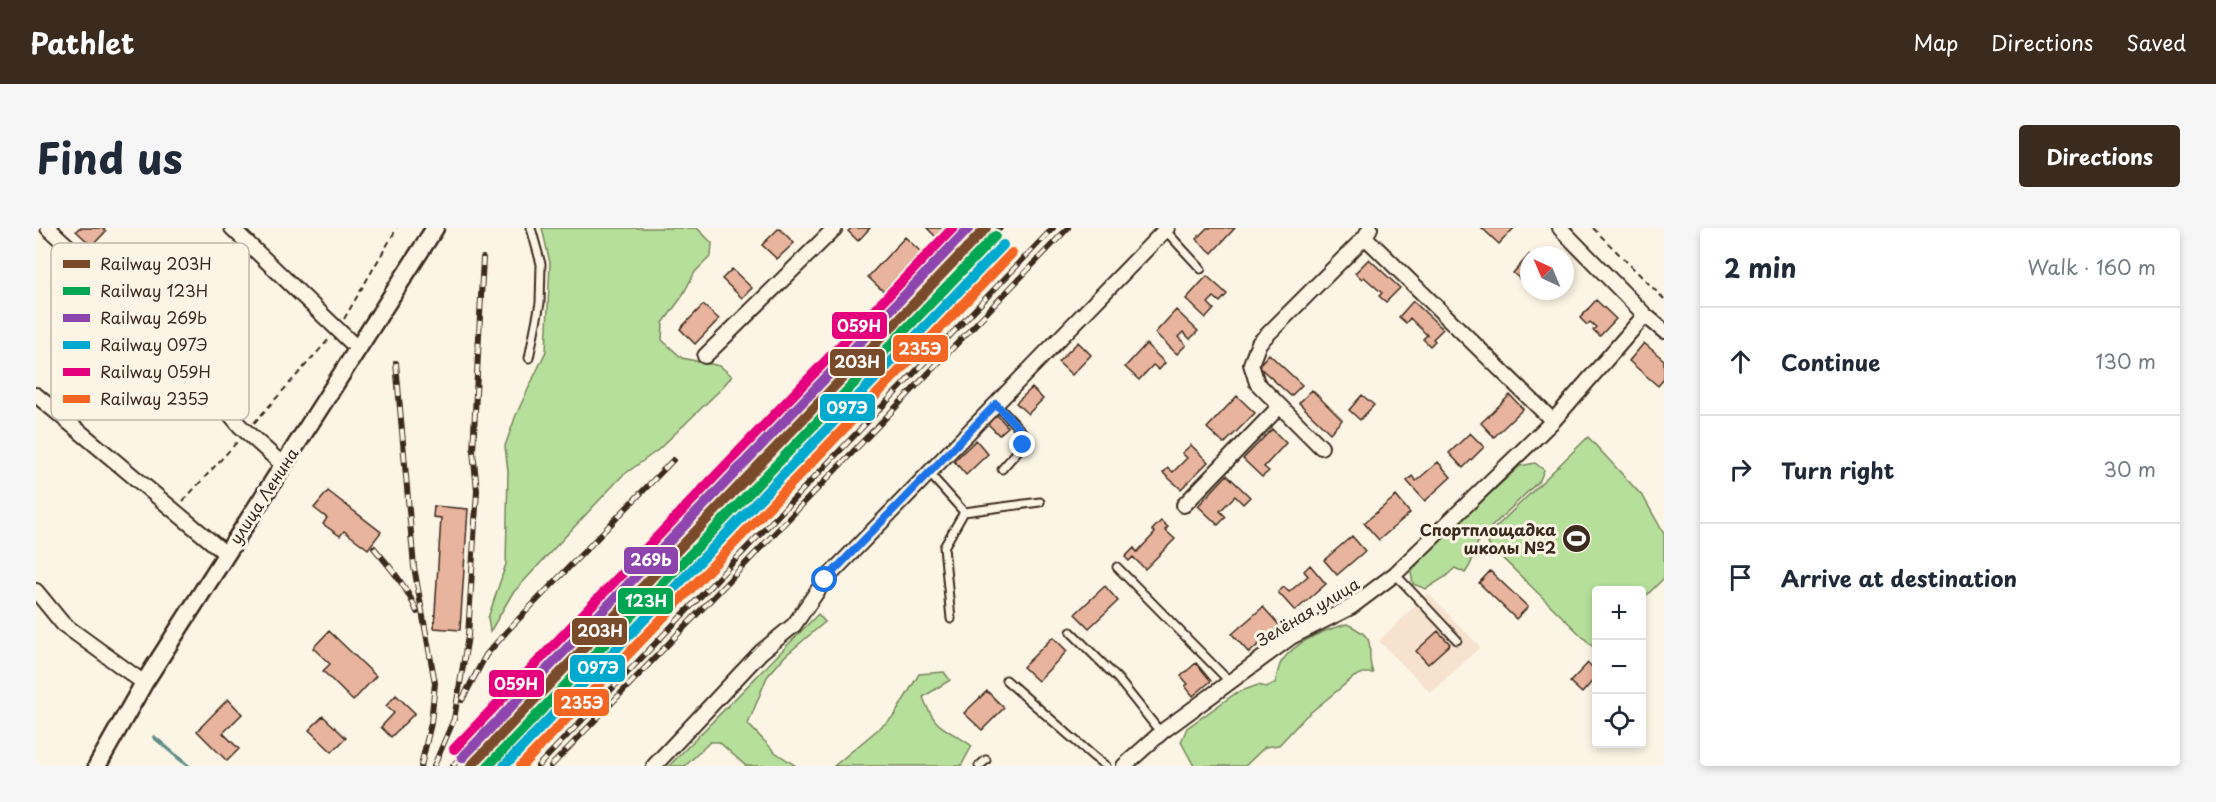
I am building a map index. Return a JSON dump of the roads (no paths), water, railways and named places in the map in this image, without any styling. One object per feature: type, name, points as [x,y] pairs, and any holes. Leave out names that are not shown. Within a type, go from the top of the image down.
[{"type":"street","points":[[48,228],[64,243]]},
{"type":"street","points":[[232,228],[248,243]]},
{"type":"street","name":"улица Ленина","points":[[97,766],[144,683],[435,228]]},
{"type":"street","points":[[812,228],[824,238]]},
{"type":"street","points":[[705,356],[835,228]]},
{"type":"street","points":[[1560,228],[1645,315],[1664,331]]},
{"type":"street","points":[[654,766],[761,652],[794,625],[825,580],[1166,229]]},
{"type":"street","points":[[1321,447],[1257,383],[1251,364],[1259,343],[1368,232],[1553,421]]},
{"type":"street","points":[[249,244],[358,349]]},
{"type":"street","name":"Зелёная улица","points":[[1124,766],[1161,733],[1291,637],[1351,607],[1395,574],[1553,421],[1645,315]]},
{"type":"street","points":[[36,395],[51,408]]},
{"type":"street","points":[[1184,505],[1280,406]]},
{"type":"street","points":[[65,420],[226,554]]},
{"type":"street","points":[[236,420],[283,465]]},
{"type":"street","points":[[36,591],[63,624],[144,683]]},
{"type":"lane","points":[[529,358],[540,303],[541,264],[531,228]]},
{"type":"lane","points":[[1166,229],[1202,268]]},
{"type":"lane","points":[[996,404],[1025,435],[1023,445],[1002,469]]},
{"type":"lane","points":[[928,472],[964,512]]},
{"type":"lane","points":[[964,512],[1040,502]]},
{"type":"lane","points":[[951,619],[944,547],[964,512]]},
{"type":"lane","points":[[1118,567],[1230,682]]},
{"type":"lane","points":[[1395,574],[1457,640]]},
{"type":"lane","points":[[1071,632],[1118,679],[1161,733]]},
{"type":"lane","points":[[1006,680],[1106,766]]},
{"type":"lane","points":[[979,766],[986,760]]},
{"type":"waterway","points":[[154,737],[188,766]]},
{"type":"railway","points":[[484,766],[1000,228]]},
{"type":"railway","points":[[538,766],[1053,228]]},
{"type":"railway","points":[[551,766],[1068,228]]},
{"type":"railway","points":[[434,766],[454,719],[468,636],[477,490],[473,451],[483,258]]},
{"type":"railway","points":[[453,766],[472,741],[875,311]]},
{"type":"railway","points":[[396,363],[414,567],[435,683],[431,723],[421,766]]},
{"type":"railway","points":[[462,700],[486,655],[507,631],[673,460]]},
{"type":"railway","points":[[374,548],[403,586],[417,612]]},
{"type":"railway","points":[[564,658],[586,629]]},
{"type":"railway","points":[[477,760],[529,694]]},
{"type":"rail line","name":"059Н","points":[[454,749],[953,228]]},
{"type":"rail line","name":"269Ь","points":[[462,758],[969,228]]},
{"type":"rail line","name":"203Н","points":[[471,766],[986,228]]},
{"type":"rail line","name":"123Н","points":[[488,766],[995,236]]},
{"type":"rail line","name":"097Э","points":[[504,766],[1003,245]]},
{"type":"rail line","name":"235Э","points":[[521,766],[1012,253]]},
{"type":"place","name":"Спортплощадка школы №2","points":[[1577,539]]}]
